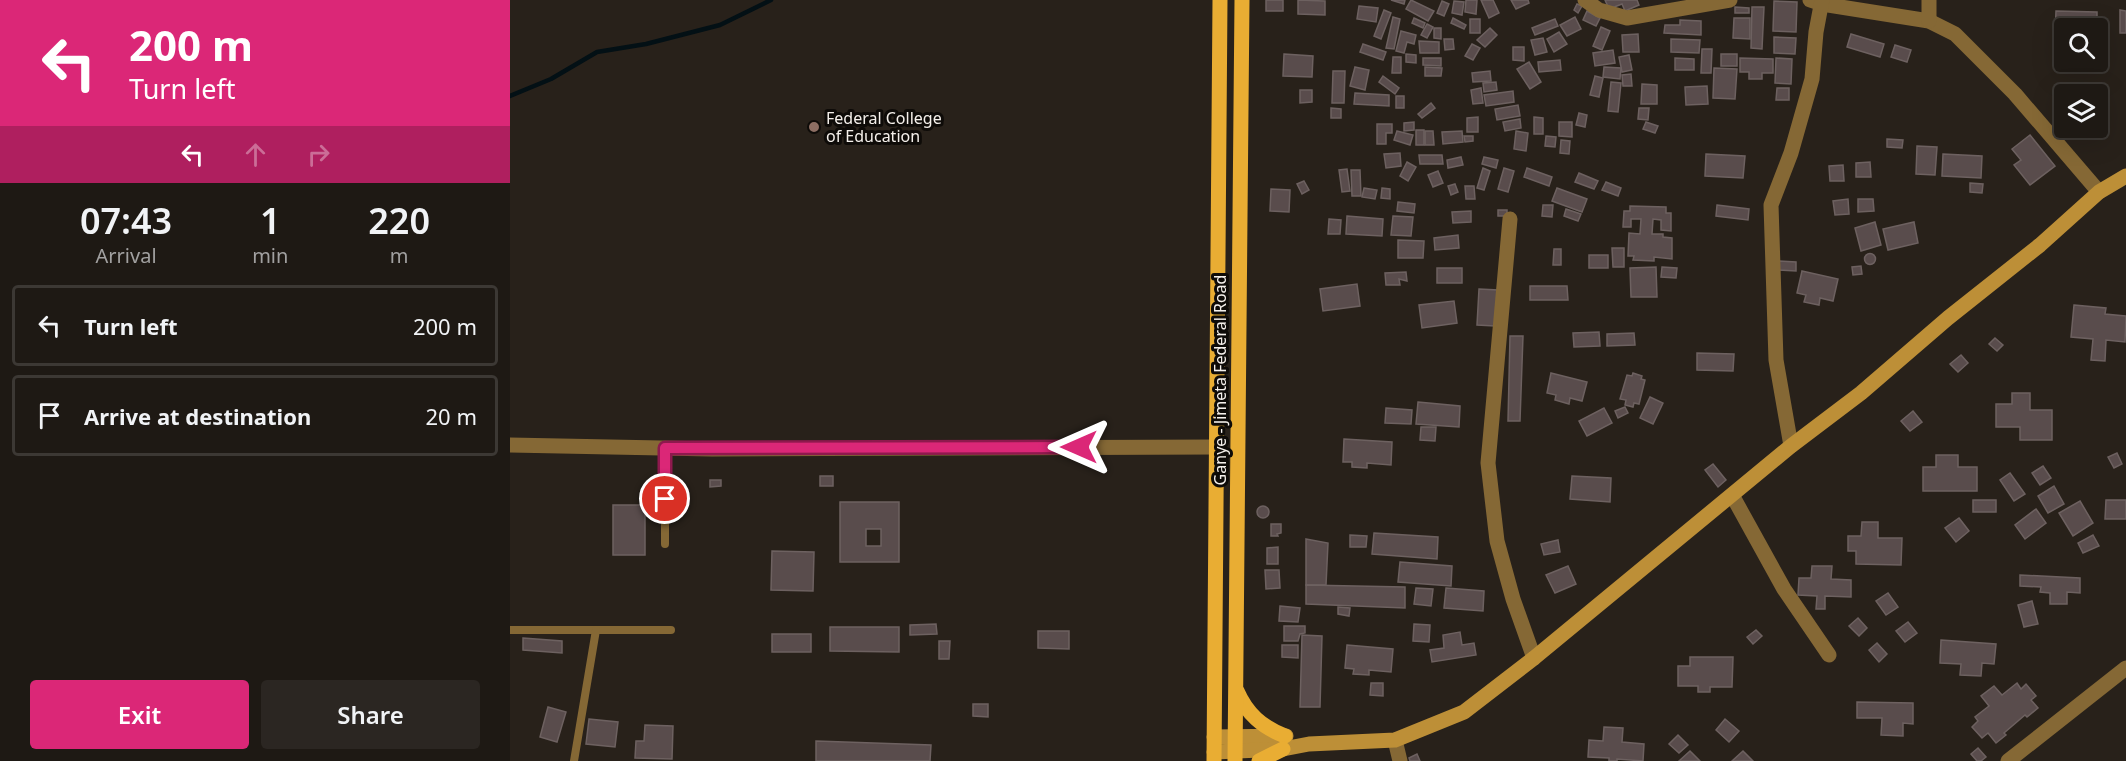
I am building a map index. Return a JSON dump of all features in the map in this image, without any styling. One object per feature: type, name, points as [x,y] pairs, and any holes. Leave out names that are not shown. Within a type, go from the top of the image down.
[{"type":"main road","name":"Ganye - Jimeta Federal Road","points":[[1214,750],[1220,0]]},
{"type":"main road","name":"Ganye - Jimeta Federal Road","points":[[1235,750],[1242,0]]},
{"type":"main road","points":[[1217,287],[1238,288]]},
{"type":"main road","points":[[1235,687],[1248,712],[1284,742],[1259,761]]},
{"type":"street","points":[[1585,0],[1599,10],[1627,18],[1730,0]]},
{"type":"street","points":[[1929,0],[1929,21]]},
{"type":"street","points":[[1791,446],[1776,360],[1771,205],[1794,145],[1812,79],[1818,1],[1929,21],[1955,34],[2015,94],[2099,192]]},
{"type":"street","points":[[1214,750],[1235,750],[1284,742],[1309,744],[1395,740],[1464,712],[1534,658],[1791,446],[1862,393],[1947,318],[2040,245],[2099,192],[2126,176]]},
{"type":"street","points":[[1510,219],[1488,463],[1497,541],[1513,599],[1534,658]]},
{"type":"street","points":[[510,445],[665,448],[1216,447]]},
{"type":"street","points":[[1732,495],[1784,589],[1829,655]]},
{"type":"street","points":[[2008,761],[2126,668]]},
{"type":"street","points":[[1395,740],[1400,761]]},
{"type":"lane","points":[[665,448],[665,544]]},
{"type":"lane","points":[[510,630],[670,630]]},
{"type":"lane","points":[[574,761],[596,630]]},
{"type":"building","points":[[1266,0],[1283,0],[1283,11],[1266,11]]},
{"type":"building","points":[[1298,0],[1325,1],[1325,15],[1298,14]]},
{"type":"building","points":[[1391,0],[1405,0],[1404,4]]},
{"type":"building","points":[[1411,0],[1434,11],[1428,21],[1406,9]]},
{"type":"building","points":[[1466,0],[1477,0],[1476,14],[1465,12]]},
{"type":"building","points":[[1481,0],[1493,0],[1499,13],[1489,18]]},
{"type":"building","points":[[1511,0],[1528,0],[1529,3],[1516,9]]},
{"type":"building","points":[[1605,0],[1637,0],[1639,5],[1625,11],[1622,4],[1609,9]]},
{"type":"building","points":[[1442,1],[1449,4],[1444,16],[1437,13]]},
{"type":"building","points":[[1454,1],[1464,2],[1462,15],[1452,13]]},
{"type":"building","points":[[1774,1],[1797,2],[1796,32],[1773,31]]},
{"type":"building","points":[[1577,4],[1582,6],[1578,13],[1574,10]]},
{"type":"building","points":[[1359,6],[1378,8],[1376,22],[1357,19]]},
{"type":"building","points":[[1735,7],[1749,8],[1749,13],[1735,13]]},
{"type":"building","points":[[1752,7],[1764,7],[1762,49],[1751,48]]},
{"type":"building","points":[[1384,10],[1391,13],[1381,39],[1374,36]]},
{"type":"building","points":[[2120,10],[2126,11],[2126,33],[2120,33]]},
{"type":"building","points":[[1587,11],[1600,18],[1596,26],[1583,20]]},
{"type":"building","points":[[2056,11],[2097,12],[2097,18],[2056,18]]},
{"type":"building","points":[[1393,17],[1400,19],[1394,49],[1386,48]]},
{"type":"building","points":[[1575,17],[1581,29],[1567,36],[1560,25]]},
{"type":"building","points":[[1414,18],[1425,23],[1423,28],[1412,23]]},
{"type":"building","points":[[1453,18],[1466,25],[1464,29],[1451,23]]},
{"type":"building","points":[[1734,18],[1750,18],[1750,39],[1733,38]]},
{"type":"building","points":[[1470,19],[1480,19],[1480,33],[1470,33]]},
{"type":"building","points":[[1555,19],[1558,26],[1535,35],[1532,28]]},
{"type":"building","points":[[1680,20],[1701,21],[1701,35],[1664,33],[1665,25],[1680,25]]},
{"type":"building","points":[[1427,24],[1433,27],[1427,38],[1421,35]]},
{"type":"building","points":[[1601,27],[1610,31],[1602,50],[1593,46]]},
{"type":"building","points":[[1434,28],[1441,28],[1441,39],[1434,38]]},
{"type":"building","points":[[1490,28],[1497,35],[1485,47],[1477,40]]},
{"type":"building","points":[[1401,31],[1416,35],[1414,44],[1407,42],[1404,53],[1396,51]]},
{"type":"building","points":[[1559,32],[1567,44],[1554,52],[1547,39]]},
{"type":"building","points":[[1638,34],[1639,52],[1623,52],[1622,35]]},
{"type":"building","points":[[1851,34],[1884,44],[1880,57],[1847,47]]},
{"type":"building","points":[[1774,37],[1796,38],[1795,54],[1774,53]]},
{"type":"building","points":[[1543,38],[1547,52],[1535,55],[1531,40]]},
{"type":"building","points":[[1444,39],[1453,39],[1454,49],[1445,50]]},
{"type":"building","points":[[1671,39],[1700,40],[1699,53],[1671,52]]},
{"type":"building","points":[[1419,41],[1439,42],[1439,53],[1420,53]]},
{"type":"building","points":[[1363,44],[1386,52],[1383,60],[1360,52]]},
{"type":"building","points":[[1472,44],[1480,48],[1473,60],[1465,56]]},
{"type":"building","points":[[1895,45],[1911,50],[1907,62],[1891,57]]},
{"type":"building","points":[[1513,47],[1524,47],[1524,61],[1513,60]]},
{"type":"building","points":[[1702,49],[1712,49],[1711,73],[1701,73]]},
{"type":"building","points":[[1613,50],[1615,63],[1595,66],[1593,53]]},
{"type":"building","points":[[1284,54],[1313,56],[1312,77],[1283,76]]},
{"type":"building","points":[[1406,54],[1416,55],[1416,63],[1406,62]]},
{"type":"building","points":[[1721,54],[1737,54],[1737,66],[1721,66]]},
{"type":"building","points":[[1629,55],[1632,70],[1622,72],[1619,57]]},
{"type":"building","points":[[1393,57],[1401,57],[1401,73],[1392,73]]},
{"type":"building","points":[[1423,58],[1441,58],[1441,66],[1423,65]]},
{"type":"building","points":[[1675,58],[1694,59],[1694,70],[1675,70]]},
{"type":"building","points":[[1740,58],[1773,59],[1773,73],[1762,73],[1762,79],[1749,79],[1749,72],[1740,72]]},
{"type":"building","points":[[1776,58],[1792,59],[1791,84],[1775,83]]},
{"type":"building","points":[[1560,60],[1561,70],[1539,72],[1538,62]]},
{"type":"building","points":[[1529,62],[1541,82],[1530,89],[1517,69]]},
{"type":"building","points":[[1355,67],[1369,70],[1365,90],[1350,86]]},
{"type":"building","points":[[1425,67],[1442,68],[1441,76],[1425,76]]},
{"type":"building","points":[[1604,67],[1621,68],[1620,79],[1603,77]]},
{"type":"building","points":[[1714,68],[1737,69],[1735,99],[1713,98]]},
{"type":"building","points":[[1333,71],[1345,71],[1344,103],[1332,103]]},
{"type":"building","points":[[1490,71],[1491,81],[1473,82],[1472,73]]},
{"type":"building","points":[[1631,74],[1632,86],[1623,86],[1622,75]]},
{"type":"building","points":[[1383,76],[1399,88],[1395,94],[1379,82]]},
{"type":"building","points":[[1595,76],[1603,78],[1599,97],[1590,95]]},
{"type":"building","points":[[1496,82],[1497,90],[1484,92],[1483,83]]},
{"type":"building","points":[[1611,82],[1621,83],[1618,112],[1608,111]]},
{"type":"building","points":[[1642,84],[1657,85],[1657,104],[1641,104]]},
{"type":"building","points":[[1707,86],[1708,104],[1686,105],[1685,87]]},
{"type":"building","points":[[1481,88],[1483,103],[1473,104],[1471,90]]},
{"type":"building","points":[[1777,88],[1789,88],[1789,100],[1776,100]]},
{"type":"building","points":[[1300,90],[1312,90],[1312,102],[1300,103]]},
{"type":"building","points":[[1513,91],[1514,102],[1486,106],[1484,95]]},
{"type":"building","points":[[1355,93],[1389,95],[1389,106],[1354,104]]},
{"type":"building","points":[[1396,96],[1404,96],[1404,108],[1396,108]]},
{"type":"building","points":[[1431,103],[1435,108],[1422,118],[1418,114]]},
{"type":"building","points":[[1518,105],[1520,116],[1497,120],[1495,109]]},
{"type":"building","points":[[1331,108],[1341,109],[1341,118],[1331,118]]},
{"type":"building","points":[[1639,108],[1649,108],[1648,120],[1638,119]]},
{"type":"building","points":[[1579,113],[1587,115],[1585,127],[1576,125]]},
{"type":"building","points":[[1478,117],[1478,132],[1467,132],[1467,118]]},
{"type":"building","points":[[1534,117],[1543,118],[1543,134],[1534,134]]},
{"type":"building","points":[[1520,119],[1521,128],[1505,131],[1503,122]]},
{"type":"building","points":[[1414,122],[1414,130],[1404,131],[1404,123]]},
{"type":"building","points":[[1559,122],[1572,122],[1572,137],[1559,136]]},
{"type":"building","points":[[1646,122],[1658,126],[1655,133],[1643,129]]},
{"type":"building","points":[[1377,124],[1392,124],[1392,133],[1386,133],[1386,144],[1377,144]]},
{"type":"building","points":[[1416,130],[1424,130],[1424,145],[1416,145]]},
{"type":"building","points":[[1397,131],[1413,135],[1410,145],[1394,140]]},
{"type":"building","points":[[1425,131],[1433,131],[1434,145],[1425,145]]},
{"type":"building","points":[[1462,131],[1463,142],[1443,144],[1442,132]]},
{"type":"building","points":[[1516,131],[1528,133],[1526,151],[1514,149]]},
{"type":"building","points":[[2030,135],[2055,166],[2030,185],[2014,165],[2021,160],[2012,149]]},
{"type":"building","points":[[1464,136],[1473,136],[1473,141],[1465,142]]},
{"type":"building","points":[[1546,136],[1556,137],[1555,147],[1545,146]]},
{"type":"building","points":[[1887,139],[1903,140],[1902,148],[1887,147]]},
{"type":"building","points":[[1561,140],[1570,141],[1569,154],[1560,153]]},
{"type":"building","points":[[1917,146],[1937,147],[1935,175],[1916,174]]},
{"type":"building","points":[[1400,153],[1401,166],[1386,168],[1384,154]]},
{"type":"building","points":[[1706,154],[1745,156],[1743,178],[1705,176]]},
{"type":"building","points":[[1943,154],[1982,156],[1981,178],[1942,176]]},
{"type":"building","points":[[1419,155],[1442,155],[1443,164],[1420,164]]},
{"type":"building","points":[[1461,157],[1463,165],[1448,168],[1447,160]]},
{"type":"building","points":[[1484,157],[1498,160],[1496,168],[1482,164]]},
{"type":"building","points":[[1407,162],[1416,167],[1408,181],[1400,176]]},
{"type":"building","points":[[1870,162],[1871,177],[1856,177],[1856,163]]},
{"type":"building","points":[[1843,165],[1844,181],[1830,181],[1829,166]]},
{"type":"building","points":[[1483,168],[1490,171],[1484,190],[1477,188]]},
{"type":"building","points":[[1504,168],[1514,171],[1508,192],[1498,189]]},
{"type":"building","points":[[1527,168],[1552,177],[1549,186],[1524,177]]},
{"type":"building","points":[[1347,169],[1350,191],[1342,192],[1339,170]]},
{"type":"building","points":[[1351,170],[1360,170],[1361,196],[1352,196]]},
{"type":"building","points":[[1438,171],[1443,183],[1433,187],[1428,175]]},
{"type":"building","points":[[1579,173],[1598,181],[1594,189],[1575,182]]},
{"type":"building","points":[[1304,181],[1309,190],[1302,194],[1297,184]]},
{"type":"building","points":[[1606,182],[1621,188],[1618,196],[1602,190]]},
{"type":"building","points":[[1970,183],[1983,184],[1982,193],[1970,192]]},
{"type":"building","points":[[1455,184],[1458,192],[1451,195],[1448,186]]},
{"type":"building","points":[[1465,186],[1474,186],[1475,199],[1466,199]]},
{"type":"building","points":[[1364,188],[1377,190],[1375,199],[1362,197]]},
{"type":"building","points":[[1382,188],[1390,189],[1390,199],[1381,198]]},
{"type":"building","points":[[1557,188],[1587,199],[1582,212],[1552,201]]},
{"type":"building","points":[[1271,189],[1290,190],[1289,212],[1270,211]]},
{"type":"building","points":[[1848,199],[1849,214],[1835,215],[1833,201]]},
{"type":"building","points":[[1858,199],[1873,199],[1874,211],[1858,212]]},
{"type":"building","points":[[1398,202],[1415,204],[1414,213],[1397,211]]},
{"type":"building","points":[[1543,205],[1553,205],[1552,217],[1542,216]]},
{"type":"building","points":[[1717,205],[1749,209],[1748,220],[1716,216]]},
{"type":"building","points":[[1630,206],[1666,207],[1666,213],[1671,213],[1671,231],[1661,230],[1661,220],[1653,219],[1652,234],[1663,234],[1663,237],[1672,238],[1672,259],[1654,257],[1654,261],[1633,260],[1634,256],[1628,256],[1629,233],[1640,234],[1641,219],[1631,219],[1631,227],[1623,227],[1624,211],[1630,211]]},
{"type":"building","points":[[1566,209],[1581,214],[1578,221],[1564,216]]},
{"type":"building","points":[[1498,210],[1507,210],[1507,216],[1498,216]]},
{"type":"building","points":[[1471,211],[1471,222],[1453,223],[1452,212]]},
{"type":"building","points":[[1347,216],[1383,219],[1382,236],[1346,234]]},
{"type":"building","points":[[1393,216],[1413,217],[1411,236],[1391,235]]},
{"type":"building","points":[[1329,219],[1341,220],[1340,234],[1328,234]]},
{"type":"building","points":[[1875,222],[1881,245],[1861,251],[1855,228]]},
{"type":"building","points":[[1914,222],[1918,243],[1888,250],[1883,229]]},
{"type":"building","points":[[1458,235],[1459,248],[1435,250],[1434,238]]},
{"type":"building","points":[[1398,240],[1424,241],[1423,258],[1398,258]]},
{"type":"building","points":[[1612,248],[1624,248],[1624,267],[1613,267]]},
{"type":"building","points":[[1554,249],[1561,249],[1561,265],[1553,265]]},
{"type":"building","points":[[1870,253],[1876,259],[1870,265],[1864,259]]},
{"type":"building","points":[[1589,255],[1608,255],[1608,268],[1589,268]]},
{"type":"building","points":[[1779,261],[1796,262],[1796,271],[1779,270]]},
{"type":"building","points":[[1861,266],[1862,274],[1853,275],[1852,267]]},
{"type":"building","points":[[1656,267],[1657,297],[1631,297],[1630,268]]},
{"type":"building","points":[[1662,267],[1677,268],[1676,278],[1661,277]]},
{"type":"building","points":[[1437,268],[1462,268],[1462,283],[1437,283]]},
{"type":"building","points":[[1802,271],[1838,279],[1833,301],[1820,298],[1819,305],[1804,302],[1806,295],[1797,293]]},
{"type":"building","points":[[1406,272],[1407,281],[1399,279],[1400,285],[1386,285],[1385,273]]},
{"type":"building","points":[[1357,284],[1360,306],[1323,311],[1320,289]]},
{"type":"building","points":[[1530,286],[1567,286],[1568,300],[1530,300]]},
{"type":"building","points":[[1479,289],[1498,290],[1495,326],[1477,325]]},
{"type":"building","points":[[1454,301],[1457,323],[1422,328],[1419,305]]},
{"type":"building","points":[[2074,305],[2106,308],[2105,314],[2126,316],[2125,342],[2106,340],[2105,361],[2091,360],[2093,339],[2071,337]]},
{"type":"building","points":[[1599,332],[1600,346],[1574,347],[1573,333]]},
{"type":"building","points":[[1634,333],[1635,345],[1607,346],[1607,334]]},
{"type":"building","points":[[1510,336],[1523,336],[1520,421],[1508,421]]},
{"type":"building","points":[[1995,338],[2003,345],[1997,351],[1989,344]]},
{"type":"building","points":[[1697,353],[1734,354],[1733,371],[1697,370]]},
{"type":"building","points":[[1961,355],[1968,363],[1958,372],[1950,364]]},
{"type":"building","points":[[1551,373],[1587,382],[1582,401],[1570,398],[1569,404],[1555,400],[1556,395],[1547,393]]},
{"type":"building","points":[[1633,373],[1642,376],[1641,379],[1645,380],[1639,404],[1634,403],[1633,407],[1625,405],[1626,400],[1620,399],[1627,375],[1632,376]]},
{"type":"building","points":[[2012,393],[2030,393],[2030,410],[2052,410],[2052,440],[2020,440],[2020,427],[1996,427],[1996,404],[2012,404]]},
{"type":"building","points":[[1650,397],[1663,403],[1653,424],[1640,418]]},
{"type":"building","points":[[1418,402],[1460,406],[1459,427],[1416,424]]},
{"type":"building","points":[[1625,407],[1628,413],[1618,418],[1615,411]]},
{"type":"building","points":[[1386,408],[1412,410],[1411,424],[1385,423]]},
{"type":"building","points":[[1604,408],[1612,423],[1587,436],[1579,421]]},
{"type":"building","points":[[1913,411],[1922,422],[1910,431],[1901,421]]},
{"type":"building","points":[[1421,427],[1436,427],[1435,441],[1420,440]]},
{"type":"building","points":[[1344,439],[1392,442],[1391,465],[1367,463],[1367,468],[1352,467],[1352,462],[1343,462]]},
{"type":"building","points":[[2117,453],[2122,464],[2114,468],[2108,457]]},
{"type":"building","points":[[1936,455],[1958,455],[1958,467],[1977,467],[1977,491],[1923,491],[1923,467],[1936,467]]},
{"type":"building","points":[[1713,464],[1726,480],[1718,487],[1705,470]]},
{"type":"building","points":[[2043,466],[2051,478],[2040,485],[2032,473]]},
{"type":"building","points":[[2010,473],[2025,494],[2014,501],[2000,480]]},
{"type":"building","points":[[820,476],[833,476],[833,486],[820,486]]},
{"type":"building","points":[[1572,476],[1611,478],[1610,502],[1570,499]]},
{"type":"building","points":[[710,480],[721,480],[721,486],[710,487]]},
{"type":"building","points":[[2054,486],[2064,504],[2048,513],[2038,496]]},
{"type":"building","points":[[1973,500],[1996,500],[1996,512],[1973,512]]},
{"type":"building","points":[[2106,500],[2126,500],[2126,519],[2105,519]]},
{"type":"building","points":[[2080,501],[2093,523],[2073,536],[2059,513]]},
{"type":"building","points":[[840,502],[899,502],[899,562],[840,562]],"holes":[[[866,529],[881,529],[881,546],[866,546]]]},
{"type":"building","points":[[613,505],[645,505],[645,555],[613,555]]},
{"type":"building","points":[[1263,506],[1269,512],[1263,518],[1257,512]]},
{"type":"building","points":[[2036,509],[2046,523],[2025,539],[2015,525]]},
{"type":"building","points":[[1959,518],[1969,531],[1956,542],[1945,528]]},
{"type":"building","points":[[1862,522],[1878,522],[1878,538],[1902,538],[1901,565],[1856,564],[1856,551],[1848,551],[1848,536],[1861,536]]},
{"type":"building","points":[[1271,524],[1281,524],[1281,533],[1277,534],[1278,536],[1271,536]]},
{"type":"building","points":[[1374,533],[1438,537],[1437,559],[1372,554]]},
{"type":"building","points":[[1350,535],[1367,536],[1366,547],[1350,547]]},
{"type":"building","points":[[2093,535],[2099,546],[2083,553],[2078,543]]},
{"type":"building","points":[[1306,539],[1328,543],[1326,585],[1306,585]]},
{"type":"building","points":[[1558,540],[1560,552],[1544,555],[1541,544]]},
{"type":"building","points":[[1278,547],[1278,564],[1267,564],[1267,548]]},
{"type":"building","points":[[772,551],[814,552],[813,591],[771,590]]},
{"type":"building","points":[[1400,562],[1452,566],[1451,586],[1398,582]]},
{"type":"building","points":[[1568,566],[1576,584],[1555,593],[1546,575]]},
{"type":"building","points":[[1812,566],[1832,566],[1831,579],[1851,580],[1851,597],[1825,596],[1825,609],[1816,609],[1817,596],[1798,595],[1799,578],[1811,578]]},
{"type":"building","points":[[1265,570],[1279,570],[1280,588],[1266,589]]},
{"type":"building","points":[[2020,575],[2080,578],[2080,593],[2067,592],[2067,604],[2050,604],[2050,593],[2040,592],[2041,587],[2020,586]]},
{"type":"building","points":[[1306,585],[1405,587],[1405,608],[1306,604]]},
{"type":"building","points":[[1416,588],[1433,589],[1431,606],[1414,604]]},
{"type":"building","points":[[1446,588],[1484,591],[1483,611],[1444,608]]},
{"type":"building","points":[[1888,593],[1898,607],[1886,615],[1876,601]]},
{"type":"building","points":[[2032,601],[2038,624],[2024,627],[2018,605]]},
{"type":"building","points":[[1280,606],[1300,608],[1298,622],[1279,621]]},
{"type":"building","points":[[1338,607],[1350,608],[1349,616],[1338,614]]},
{"type":"building","points":[[1858,618],[1867,628],[1859,636],[1849,626]]},
{"type":"building","points":[[1908,622],[1917,633],[1905,642],[1896,631]]},
{"type":"building","points":[[936,624],[937,634],[910,635],[910,625]]},
{"type":"building","points":[[1414,624],[1430,625],[1429,642],[1413,641]]},
{"type":"building","points":[[1284,626],[1305,626],[1305,633],[1300,634],[1298,641],[1284,641]]},
{"type":"building","points":[[830,627],[899,627],[899,652],[830,651]]},
{"type":"building","points":[[1756,630],[1762,636],[1753,644],[1747,637]]},
{"type":"building","points":[[1038,631],[1069,631],[1069,649],[1038,648]]},
{"type":"building","points":[[1460,632],[1462,645],[1474,643],[1476,655],[1432,662],[1430,650],[1444,648],[1443,635]]},
{"type":"building","points":[[772,634],[811,634],[811,652],[772,652]]},
{"type":"building","points":[[1302,635],[1322,636],[1320,707],[1300,707]]},
{"type":"building","points":[[523,638],[562,641],[562,653],[523,650]]},
{"type":"building","points":[[1941,640],[1996,644],[1994,664],[1982,663],[1981,676],[1960,675],[1961,664],[1940,663]]},
{"type":"building","points":[[939,641],[950,641],[949,659],[939,659]]},
{"type":"building","points":[[1877,643],[1887,654],[1879,662],[1869,650]]},
{"type":"building","points":[[1282,645],[1298,645],[1298,658],[1282,657]]},
{"type":"building","points":[[1347,645],[1393,649],[1391,672],[1369,670],[1369,675],[1353,674],[1354,669],[1345,668]]},
{"type":"building","points":[[1690,657],[1733,657],[1732,687],[1710,687],[1710,692],[1698,692],[1698,686],[1678,686],[1678,666],[1690,666]]},
{"type":"building","points":[[1371,683],[1383,683],[1383,696],[1370,695]]},
{"type":"building","points":[[2017,683],[2021,689],[2026,684],[2036,696],[2031,700],[2038,708],[2027,717],[2025,715],[1996,743],[1988,733],[1982,738],[1972,727],[1978,721],[1975,717],[1989,706],[1981,696],[1994,686],[2002,695]]},
{"type":"building","points":[[1857,702],[1913,703],[1913,724],[1903,723],[1903,736],[1881,735],[1882,718],[1857,718]]},
{"type":"building","points":[[973,704],[988,704],[988,717],[973,716]]},
{"type":"building","points":[[548,707],[566,712],[557,742],[540,737]]},
{"type":"building","points":[[589,719],[618,722],[615,747],[586,744]]},
{"type":"building","points":[[1725,719],[1739,731],[1729,742],[1716,730]]},
{"type":"building","points":[[645,725],[673,726],[672,759],[635,758],[636,741],[644,741]]},
{"type":"building","points":[[1604,727],[1623,728],[1622,742],[1644,744],[1643,761],[1617,759],[1617,761],[1609,761],[1609,758],[1588,757],[1589,740],[1603,741]]},
{"type":"building","points":[[1678,735],[1688,745],[1679,753],[1669,744]]},
{"type":"building","points":[[816,741],[931,745],[930,761],[816,761]]},
{"type":"building","points":[[1978,748],[1986,757],[1981,761],[1977,761],[1971,754]]},
{"type":"building","points":[[1690,751],[1700,761],[1679,761]]},
{"type":"building","points":[[1743,751],[1753,761],[1732,761]]},
{"type":"building","points":[[1417,754],[1420,761],[1410,761],[1409,758]]},
{"type":"waterway","points":[[510,96],[551,79],[597,52],[646,44],[720,25],[771,0]]},
{"type":"place","name":"Federal College of Education","points":[[814,127]]},
{"type":"route","points":[[665,499],[665,448],[1079,447]]}]
